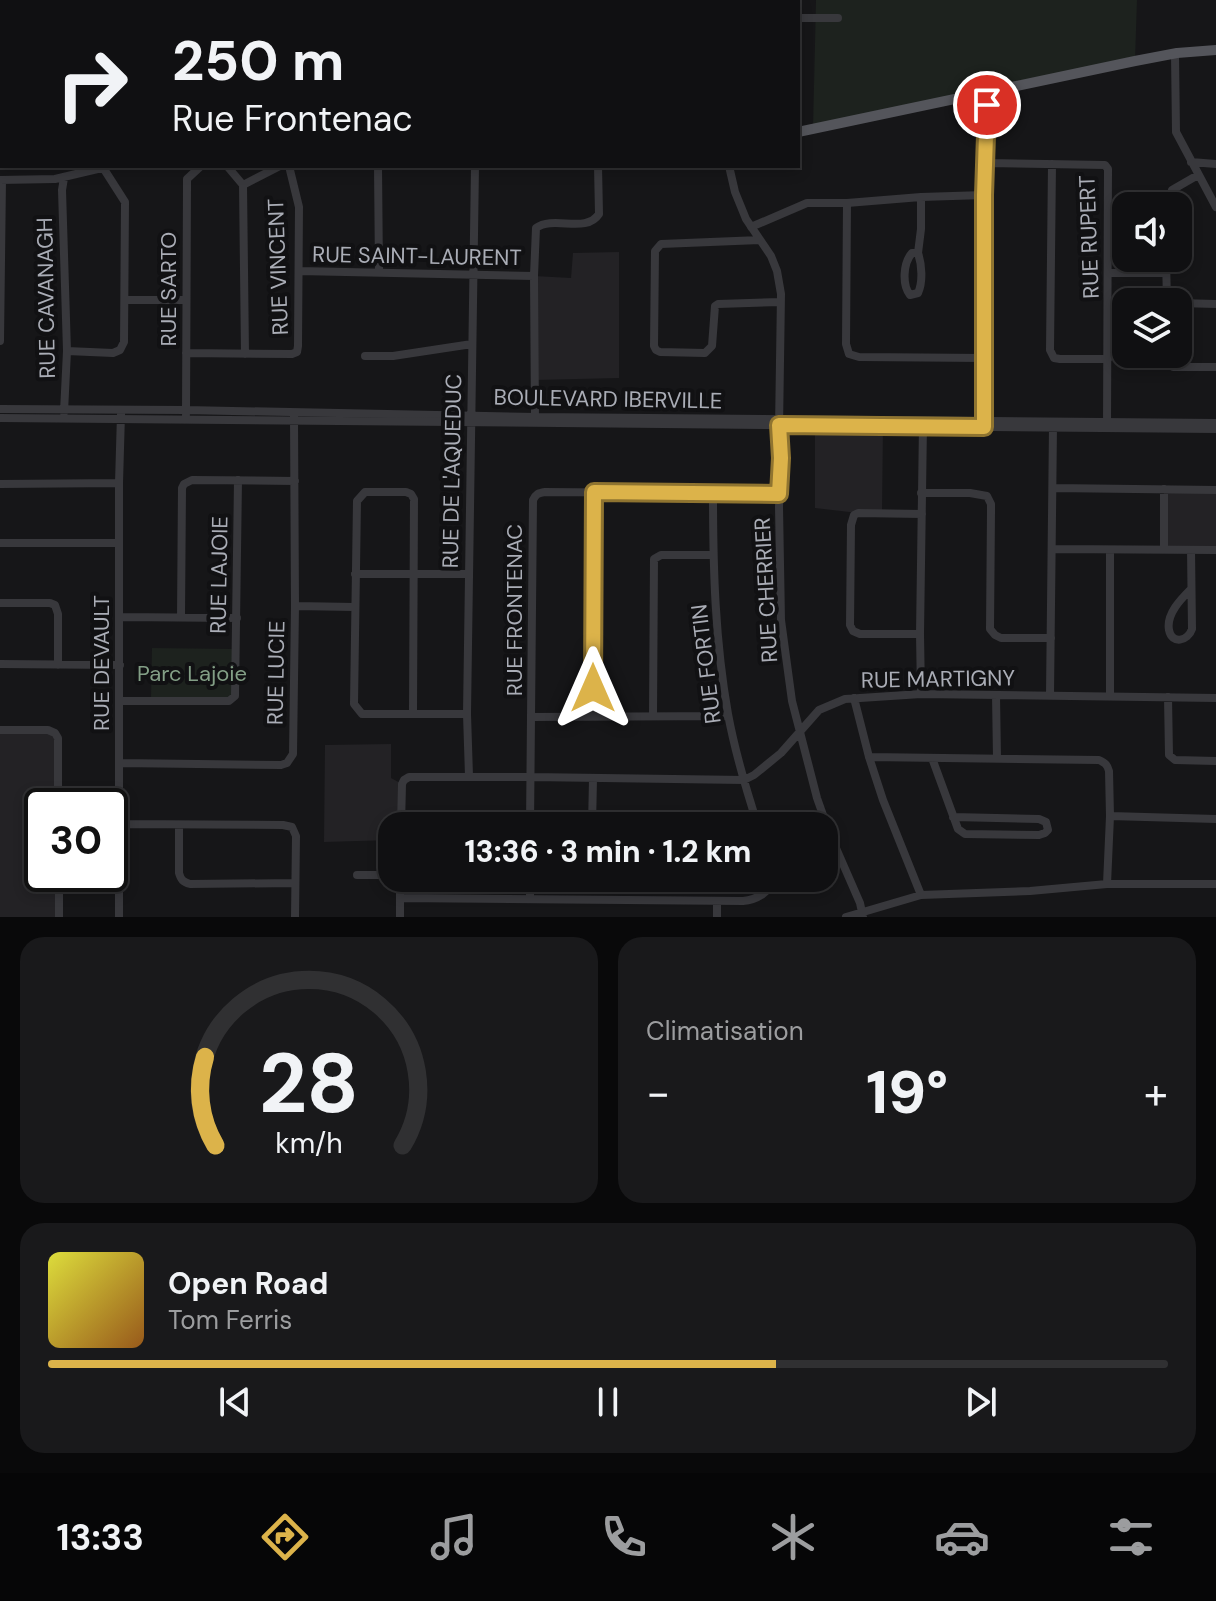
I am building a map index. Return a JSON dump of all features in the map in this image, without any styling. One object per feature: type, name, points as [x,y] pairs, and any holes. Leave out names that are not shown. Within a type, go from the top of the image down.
[{"type":"main road","points":[[800,132],[1175,54],[1216,50]]},
{"type":"street","points":[[800,18],[838,18]]},
{"type":"street","points":[[1175,54],[1176,132],[1216,207]]},
{"type":"street","points":[[984,424],[986,93]]},
{"type":"street","points":[[1191,162],[1216,164]]},
{"type":"street","name":"RUE RUPERT","points":[[986,163],[1105,165],[1108,169],[1107,425]]},
{"type":"street","points":[[1052,164],[1050,350],[1054,358],[1060,359],[1108,359]]},
{"type":"street","points":[[0,341],[1,180],[64,178],[106,168],[125,202],[124,342],[120,350],[113,353],[67,351]]},
{"type":"street","name":"RUE SARTO","points":[[186,414],[187,179],[199,168]]},
{"type":"street","points":[[229,168],[243,185],[245,354]]},
{"type":"street","points":[[243,185],[276,168]]},
{"type":"street","name":"RUE VINCENT","points":[[186,353],[297,352],[299,207],[289,168]]},
{"type":"street","points":[[378,168],[379,272]]},
{"type":"street","name":"RUE DE L'AQUEDUC","points":[[469,776],[467,714],[475,168]]},
{"type":"street","points":[[535,420],[536,228],[544,223],[588,223],[596,219],[599,214],[598,168]]},
{"type":"street","name":"RUE CHERRIER","points":[[729,168],[746,219],[771,256],[781,294],[781,620],[792,701],[817,798],[863,914]]},
{"type":"street","points":[[1171,192],[1198,175]]},
{"type":"street","name":"RUE CAVANAGH","points":[[64,178],[67,351],[64,413]]},
{"type":"street","points":[[751,227],[807,203],[984,195]]},
{"type":"street","points":[[918,253],[912,253],[906,261],[905,287],[910,295],[921,289],[918,253],[921,197]]},
{"type":"street","points":[[847,203],[846,344],[849,354],[859,357],[984,358]]},
{"type":"street","points":[[760,240],[661,244],[657,247],[654,346],[660,352],[705,353],[712,346],[715,306],[780,302]]},
{"type":"street","name":"RUE SAINT-LAURENT","points":[[299,271],[534,276]]},
{"type":"street","points":[[1109,273],[1166,273],[1167,288]]},
{"type":"street","points":[[125,300],[186,300]]},
{"type":"street","points":[[1192,303],[1216,304]]},
{"type":"street","points":[[365,356],[393,356],[472,344]]},
{"type":"street","points":[[1192,367],[1216,367]]},
{"type":"street","name":"BOULEVARD IBERVILLE","points":[[0,409],[121,414],[1053,424],[1216,429]]},
{"type":"street","name":"BOULEVARD IBERVILLE","points":[[0,418],[64,413]]},
{"type":"street","name":"RUE DEVAULT","points":[[120,788],[121,414]]},
{"type":"street","name":"RUE LUCIE","points":[[120,763],[281,765],[287,763],[293,754],[294,416]]},
{"type":"street","points":[[921,694],[923,423]]},
{"type":"street","name":"BOULEVARD IBERVILLE","points":[[1107,425],[1216,423]]},
{"type":"street","points":[[1050,695],[1053,424]]},
{"type":"street","points":[[181,617],[184,484],[192,480],[295,481]]},
{"type":"street","name":"RUE LAJOIE","points":[[120,701],[233,699],[236,693],[238,480]]},
{"type":"street","points":[[0,484],[119,483]]},
{"type":"street","points":[[1053,488],[1216,490]]},
{"type":"street","points":[[1164,489],[1164,549]]},
{"type":"street","points":[[413,713],[414,499],[406,492],[365,492],[357,501],[354,704],[362,714],[467,714]]},
{"type":"street","points":[[592,716],[594,492]]},
{"type":"street","name":"RUE FRONTENAC","points":[[530,812],[533,500],[538,493],[779,494]]},
{"type":"street","points":[[921,493],[987,496],[991,504],[990,629],[1001,638],[1051,638]]},
{"type":"street","name":"RUE FORTIN","points":[[713,494],[719,649],[728,716],[754,812]]},
{"type":"street","points":[[920,634],[860,634],[853,631],[850,625],[851,525],[854,515],[858,513],[922,514]]},
{"type":"street","points":[[0,543],[119,543]]},
{"type":"street","points":[[1052,549],[1216,550]]},
{"type":"street","points":[[1110,550],[1110,696]]},
{"type":"street","points":[[1191,550],[1191,589],[1191,634],[1183,639],[1174,638],[1169,632],[1170,618],[1180,600],[1191,589]]},
{"type":"street","points":[[653,715],[654,559],[661,555],[713,555]]},
{"type":"street","points":[[355,574],[469,574]]},
{"type":"street","points":[[0,603],[55,605],[58,614],[58,665]]},
{"type":"street","points":[[295,606],[354,607]]},
{"type":"street","points":[[119,617],[237,618]]},
{"type":"street","points":[[0,664],[120,665]]},
{"type":"street","name":"RUE MARTIGNY","points":[[744,780],[781,753],[819,710],[845,699],[921,694],[1216,698]]},
{"type":"street","points":[[996,695],[997,758]]},
{"type":"street","points":[[1168,697],[1169,755],[1175,760],[1216,761]]},
{"type":"street","points":[[854,698],[883,800],[921,895]]},
{"type":"street","points":[[531,717],[728,716]]},
{"type":"street","points":[[0,730],[48,730],[55,733],[58,738],[58,788]]},
{"type":"street","points":[[869,757],[1099,760],[1108,765],[1110,816],[1107,884]]},
{"type":"street","points":[[932,758],[953,817],[958,829],[965,834],[1039,835],[1048,830],[1046,822],[1039,819],[953,817]]},
{"type":"street","points":[[401,812],[402,784],[409,777],[744,780]]},
{"type":"street","points":[[592,812],[593,779]]},
{"type":"street","points":[[1110,816],[1216,819]]},
{"type":"street","points":[[128,824],[292,827],[296,836],[295,917]]},
{"type":"street","points":[[179,825],[179,873],[184,882],[295,883]]},
{"type":"street","points":[[844,867],[852,900],[850,910],[844,917]]},
{"type":"street","points":[[357,875],[378,875]]},
{"type":"street","points":[[844,917],[921,895],[1030,891],[1107,884],[1216,884]]},
{"type":"street","points":[[59,892],[59,917]]},
{"type":"street","name":"RUE DEVAULT","points":[[119,892],[119,917]]},
{"type":"street","points":[[400,892],[400,917]]},
{"type":"street","points":[[530,892],[530,898]]},
{"type":"street","points":[[400,898],[750,901],[764,892]]},
{"type":"street","points":[[717,901],[717,917]]},
{"type":"shaded area","points":[[619,252],[619,378],[535,380],[534,276],[571,278],[573,253]]},
{"type":"shaded area","points":[[815,426],[883,426],[882,513],[815,508]]},
{"type":"shaded area","points":[[1164,489],[1216,490],[1216,550],[1164,549]]},
{"type":"shaded area","points":[[0,730],[55,733],[57,788],[24,788],[24,892],[58,892],[58,917],[0,917]]},
{"type":"shaded area","points":[[391,744],[391,778],[402,784],[401,812],[378,812],[378,840],[324,842],[325,745]]},
{"type":"green space","points":[[816,0],[1137,0],[1135,61],[813,129]]},
{"type":"green space","name":"Parc Lajoie","points":[[152,648],[233,649],[232,694],[227,698],[151,697]]},
{"type":"route","points":[[593,688],[594,492],[779,494],[779,425],[984,427],[987,105]]}]
